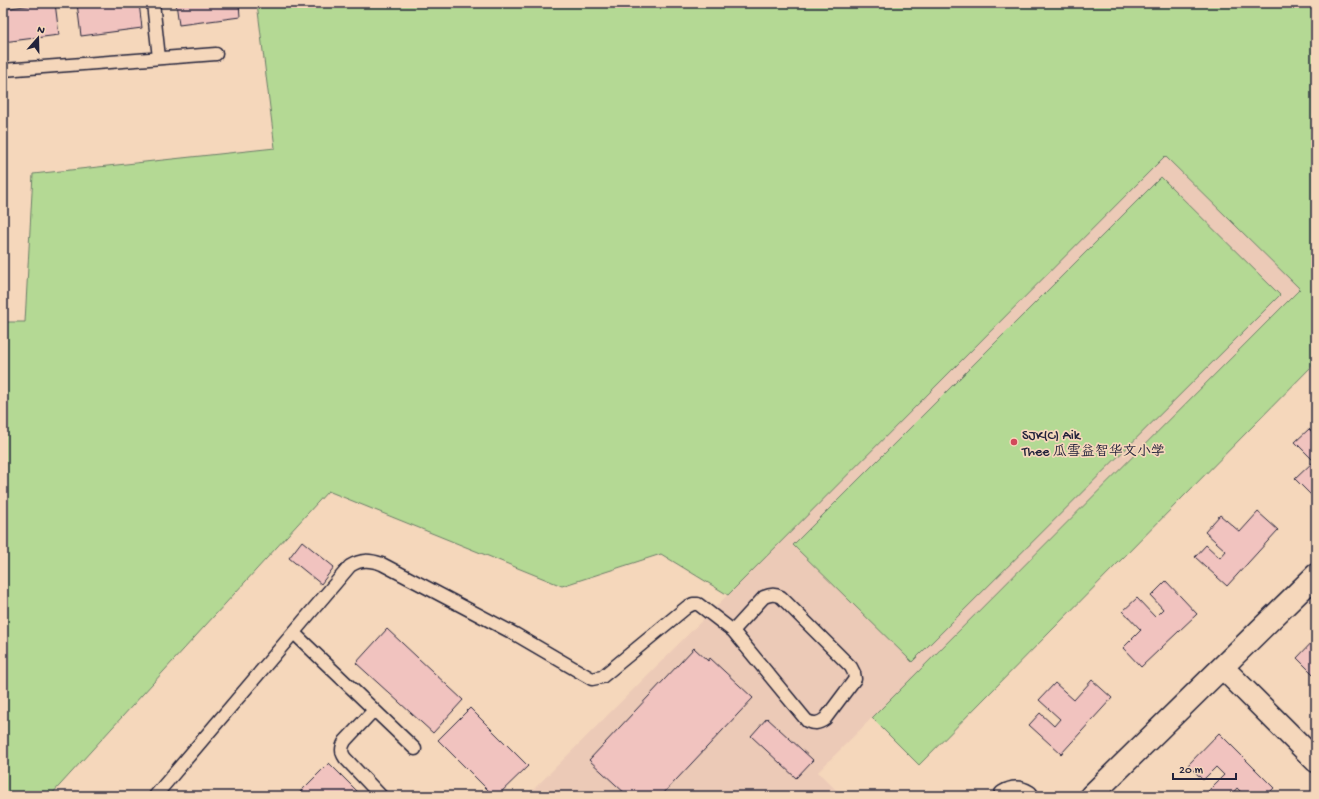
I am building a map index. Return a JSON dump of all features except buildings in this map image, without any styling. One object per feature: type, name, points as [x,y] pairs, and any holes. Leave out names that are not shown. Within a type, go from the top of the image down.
[{"type":"street","points":[[1091,796],[1316,575]]},
{"type":"street","points":[[1223,668],[1316,761]]},
{"type":"street","points":[[1005,796],[1009,793],[1015,792],[1027,796]]},
{"type":"lane","points":[[153,3],[159,58]]},
{"type":"lane","points":[[3,70],[216,54]]},
{"type":"lane","points":[[155,796],[350,566],[356,562],[374,561],[382,564],[515,634],[592,680],[602,677],[687,607],[693,604],[698,604],[704,607],[733,631],[807,721],[813,724],[820,723],[825,719],[855,679],[851,667],[776,594],[770,594],[764,597],[733,631]]},
{"type":"lane","points":[[294,632],[415,749]]},
{"type":"lane","points":[[374,710],[345,741],[342,747],[342,753],[381,796]]},
{"type":"shaded area","name":"SJK(C) Aik Thee 瓜雪益智华文小学","points":[[1165,156],[1300,288],[818,772],[842,796],[527,796]]},
{"type":"green space","points":[[257,3],[1316,3],[1316,362],[919,765],[872,718],[1300,289],[1165,156],[728,595],[661,554],[562,586],[328,491],[50,796],[3,796],[3,322],[25,322],[33,174],[275,148]]},
{"type":"green space","points":[[1161,177],[1280,295],[912,662],[793,545]]},
{"type":"place","name":"SJK(C) Aik Thee 瓜雪益智华文小学","points":[[1014,442]]}]
